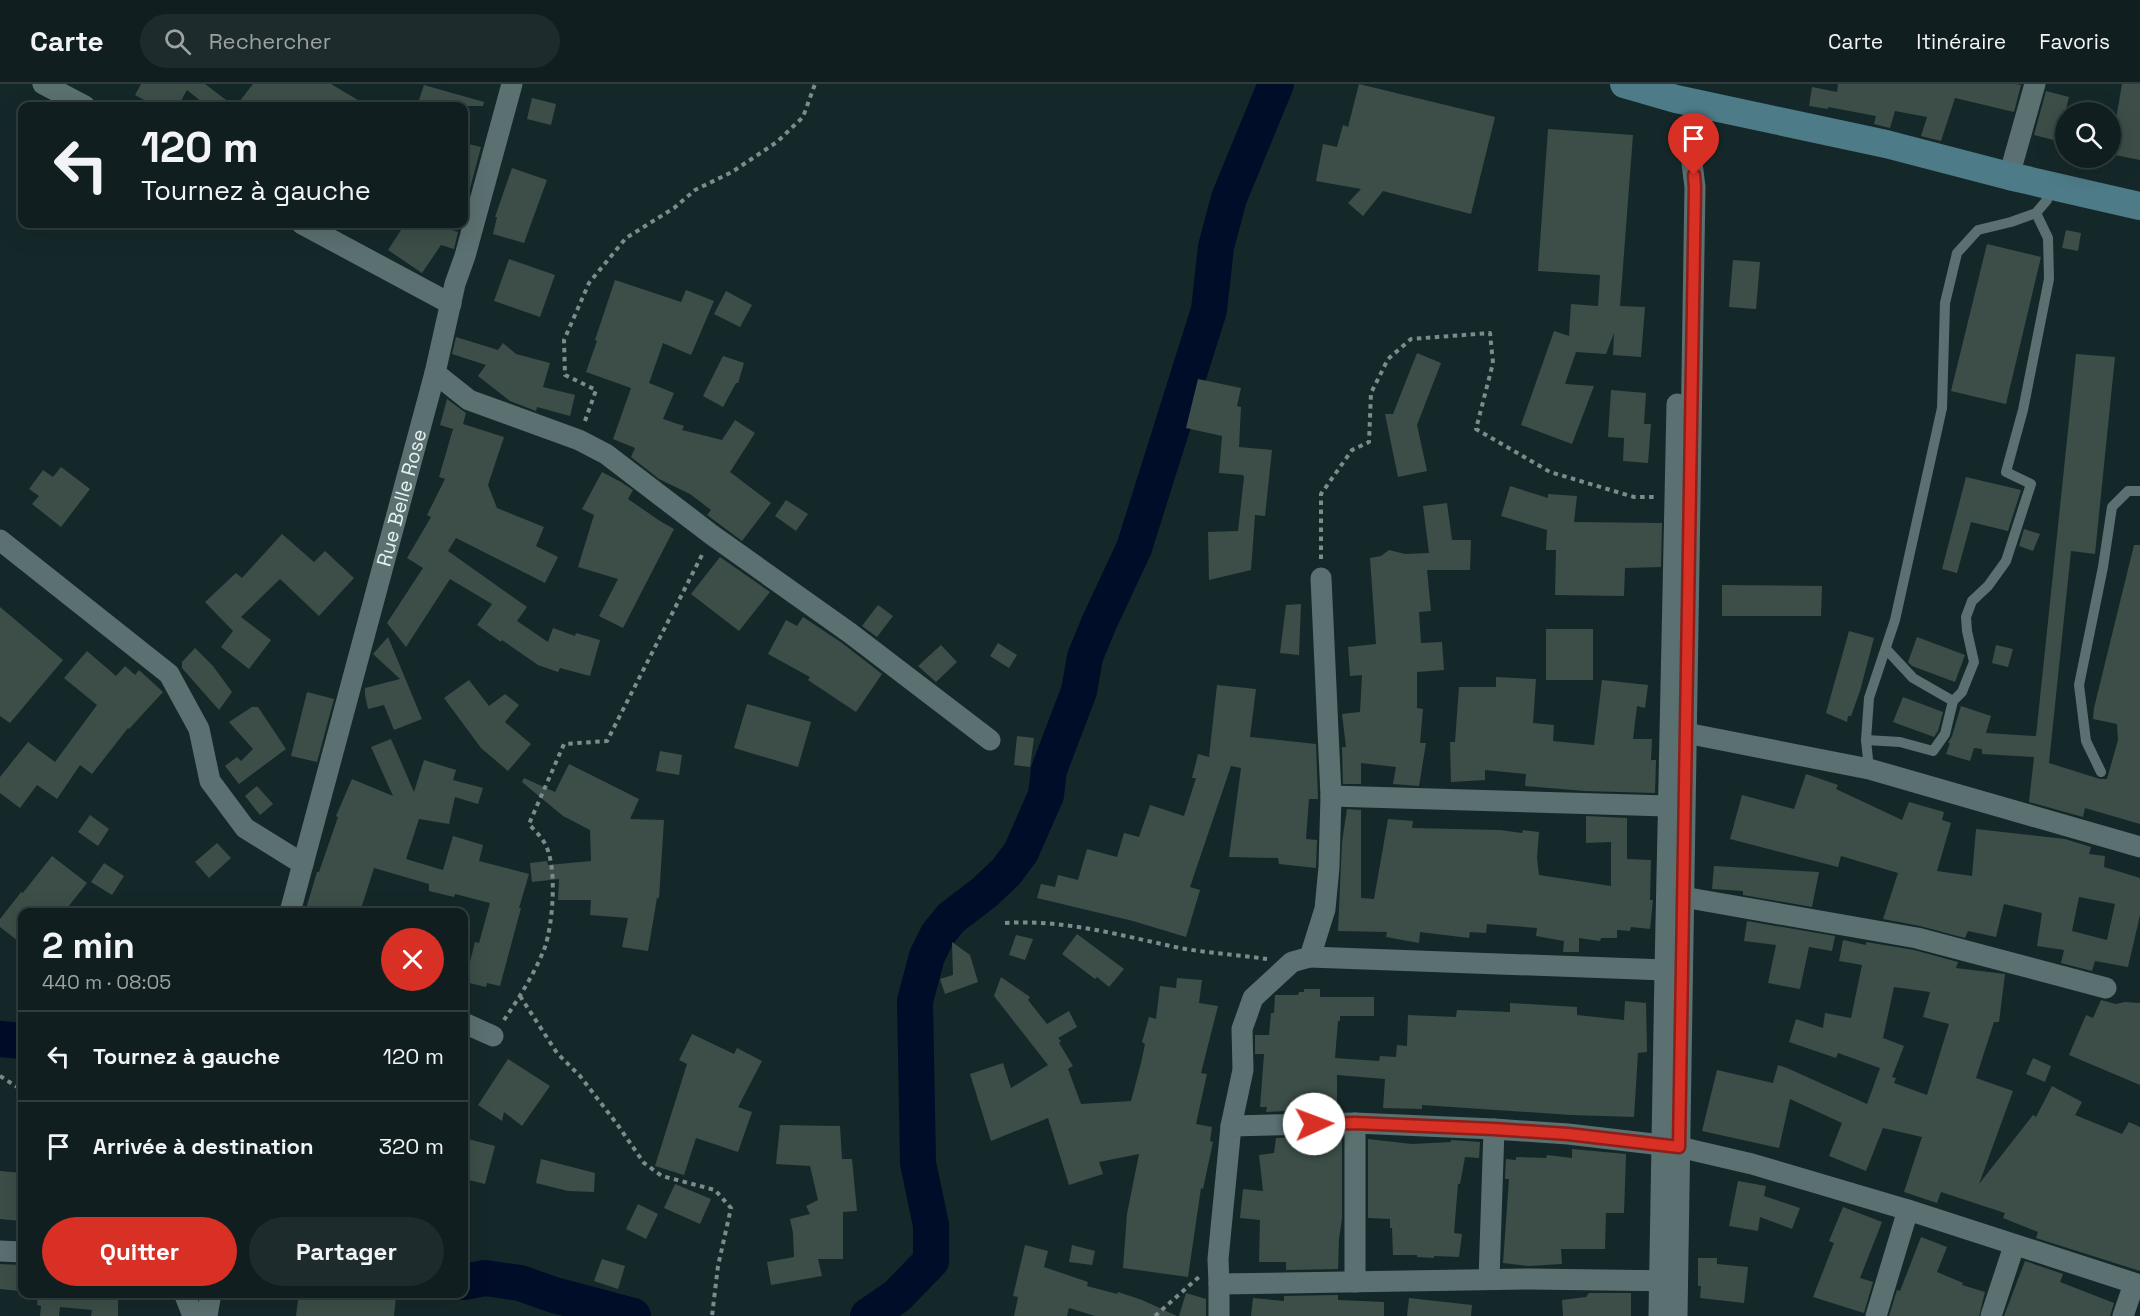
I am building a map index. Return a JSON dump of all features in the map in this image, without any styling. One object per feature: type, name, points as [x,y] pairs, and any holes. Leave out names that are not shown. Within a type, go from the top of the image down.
[{"type":"street","points":[[43,84],[77,102]]},
{"type":"street","name":"Rue Belle Rose","points":[[291,908],[435,373],[451,304],[512,84]]},
{"type":"street","points":[[1624,84],[1696,104],[1886,144],[2009,176],[2140,206]]},
{"type":"street","points":[[2009,176],[2035,84]]},
{"type":"street","points":[[1677,1316],[1669,1281],[1675,940],[1667,806],[1675,498],[1695,187],[1692,163],[1696,104]]},
{"type":"street","points":[[309,228],[451,304]]},
{"type":"street","points":[[1671,1147],[1665,970],[1675,940],[1683,897],[1686,733],[1686,314]]},
{"type":"street","points":[[435,373],[470,400],[579,440],[606,454],[712,535],[850,633],[990,741]]},
{"type":"street","points":[[0,540],[169,674],[199,729],[210,781],[244,828],[303,864]]},
{"type":"street","points":[[1219,1316],[1218,1259],[1231,1126],[1242,1070],[1242,1029],[1253,998],[1301,959],[1325,909],[1331,796],[1322,578]]},
{"type":"street","points":[[1686,733],[1869,769],[2140,847]]},
{"type":"street","points":[[1331,796],[1667,806]]},
{"type":"street","points":[[1683,897],[1917,938],[2106,988]]},
{"type":"street","points":[[1301,959],[1665,970]]},
{"type":"street","points":[[468,1025],[493,1036]]},
{"type":"street","points":[[1231,1126],[1355,1123],[1568,1134],[1671,1147],[1752,1164],[1908,1210],[2137,1285],[2123,1316]]},
{"type":"street","points":[[1355,1123],[1355,1282]]},
{"type":"street","points":[[1489,1280],[1494,1129]]},
{"type":"street","points":[[1876,1316],[1908,1210]]},
{"type":"street","points":[[1991,1316],[2014,1246]]},
{"type":"street","points":[[0,1251],[18,1252]]},
{"type":"street","points":[[1219,1284],[1489,1280],[1669,1281]]},
{"type":"street","points":[[1659,1316],[1669,1281]]},
{"type":"street","points":[[186,1298],[193,1316]]},
{"type":"street","points":[[207,1316],[211,1298]]},
{"type":"lane","points":[[1869,769],[1866,740],[1869,698],[1896,620],[1942,408],[1945,303],[1957,254],[1978,230],[2036,213],[2047,200],[2045,184]]},
{"type":"lane","points":[[1866,740],[1900,742],[1933,751],[1945,734],[1953,701],[1962,692],[1974,662],[1966,617],[1972,601],[1988,586],[2006,561],[2031,484],[2006,472],[2023,410],[2049,279],[2048,238],[2036,213]]},
{"type":"lane","points":[[2101,772],[2086,741],[2079,685],[2103,567],[2112,507],[2128,491],[2140,490]]},
{"type":"lane","points":[[1886,649],[1913,678],[1953,701]]},
{"type":"path","points":[[579,440],[596,390],[566,375],[564,340],[589,283],[626,238],[674,208],[695,190],[732,172],[777,142],[803,117],[815,84]]},
{"type":"path","points":[[1322,578],[1321,494],[1352,450],[1369,442],[1371,393],[1388,359],[1411,339],[1490,333],[1493,363],[1476,429],[1550,472],[1634,497],[1675,498]]},
{"type":"path","points":[[493,1036],[520,996],[545,946],[553,899],[553,867],[545,843],[529,824],[564,744],[607,741],[712,535]]},
{"type":"path","points":[[1005,923],[1030,921],[1110,933],[1183,948],[1301,959]]},
{"type":"path","points":[[520,996],[557,1053],[588,1086],[644,1163],[662,1176],[715,1190],[731,1208],[718,1266],[712,1316]]},
{"type":"path","points":[[0,1076],[18,1087]]},
{"type":"path","points":[[1155,1316],[1218,1259]]},
{"type":"building","points":[[141,84],[205,84],[229,102],[202,102],[187,90],[180,102],[148,102],[135,95]]},
{"type":"building","points":[[253,84],[331,84],[361,102],[239,102]]},
{"type":"building","points":[[1359,84],[1495,117],[1471,214],[1383,191],[1363,216],[1348,203],[1361,189],[1316,181],[1323,144],[1337,147],[1343,125],[1348,127]]},
{"type":"building","points":[[1838,84],[2021,85],[2014,112],[1955,98],[1941,141],[1921,136],[1927,117],[1895,111],[1890,128],[1874,124],[1876,116],[1828,107],[1828,109],[1809,106],[1812,87],[1837,92]]},
{"type":"building","points":[[2122,84],[2140,84],[2140,160],[2121,156],[2121,102],[2119,102]]},
{"type":"building","points":[[424,85],[484,102],[483,106],[468,106],[468,102],[418,102]]},
{"type":"building","points":[[2046,91],[2069,97],[2068,102],[2055,102],[2055,140],[2034,135]]},
{"type":"building","points":[[532,98],[556,104],[551,125],[527,119]]},
{"type":"building","points":[[1548,129],[1633,135],[1620,306],[1645,307],[1641,357],[1613,355],[1614,333],[1606,354],[1576,352],[1565,384],[1594,386],[1572,444],[1521,425],[1554,331],[1569,336],[1571,304],[1598,306],[1600,275],[1538,271]]},
{"type":"building","points":[[468,144],[481,147],[468,196]]},
{"type":"building","points":[[512,168],[547,180],[524,243],[493,234],[497,217],[495,217]]},
{"type":"building","points":[[402,228],[446,228],[458,232],[454,249],[441,245],[422,273],[388,250]]},
{"type":"building","points":[[2066,230],[2081,233],[2078,251],[2062,248]]},
{"type":"building","points":[[1987,244],[2041,257],[2006,404],[1951,391]]},
{"type":"building","points":[[509,259],[555,275],[540,317],[494,301]]},
{"type":"building","points":[[1733,260],[1760,262],[1756,309],[1729,307]]},
{"type":"building","points":[[615,280],[681,302],[686,290],[714,301],[691,355],[663,343],[649,383],[674,393],[663,419],[684,426],[682,430],[722,440],[735,420],[755,433],[730,472],[771,503],[742,541],[707,515],[711,510],[690,494],[659,479],[631,457],[635,448],[613,439],[631,388],[586,372]]},
{"type":"building","points":[[726,291],[752,305],[740,327],[714,314]]},
{"type":"building","points":[[456,337],[498,350],[503,343],[516,354],[550,363],[543,387],[575,395],[570,416],[537,407],[536,411],[510,401],[478,376],[486,365],[452,354]]},
{"type":"building","points":[[1417,353],[1441,363],[1417,425],[1427,471],[1398,477],[1385,414],[1393,414]]},
{"type":"building","points":[[2076,354],[2115,357],[2095,554],[2071,551],[2049,763],[2100,779],[2107,779],[2118,740],[2117,724],[2093,719],[2094,708],[2134,545],[2140,545],[2140,824],[2085,808],[2083,817],[2029,802],[2034,757],[1982,754],[1982,749],[1974,748],[1970,761],[1946,754],[1961,706],[1991,716],[1986,733],[2036,736]]},
{"type":"building","points":[[723,356],[744,363],[738,383],[723,407],[703,396]]},
{"type":"building","points":[[1198,379],[1241,388],[1237,406],[1241,407],[1239,447],[1272,450],[1265,516],[1255,515],[1251,570],[1209,580],[1208,532],[1238,531],[1244,477],[1243,475],[1219,473],[1222,436],[1186,428]]},
{"type":"building","points":[[1611,390],[1646,393],[1644,424],[1651,424],[1648,463],[1623,461],[1624,438],[1608,437]]},
{"type":"building","points":[[447,399],[466,413],[463,424],[504,437],[488,485],[497,508],[544,527],[536,546],[558,557],[545,583],[456,538],[448,551],[527,607],[517,621],[548,642],[553,628],[575,636],[576,633],[600,640],[590,676],[560,668],[558,672],[538,665],[502,640],[501,642],[477,625],[492,604],[450,579],[406,647],[387,623],[423,568],[407,558],[431,517],[427,515],[445,479],[439,477],[453,429],[440,425]]},
{"type":"building","points":[[61,467],[90,489],[61,527],[32,504],[39,496],[29,489],[43,470],[53,477]]},
{"type":"building","points":[[602,472],[633,490],[628,499],[674,529],[623,628],[599,616],[618,579],[578,567],[594,515],[582,509]]},
{"type":"building","points":[[1966,477],[2021,490],[2008,531],[1971,522],[1957,573],[1942,569]]},
{"type":"building","points":[[1510,486],[1548,498],[1548,494],[1577,496],[1574,522],[1662,523],[1661,567],[1625,568],[1624,596],[1555,595],[1556,550],[1546,550],[1547,530],[1501,516]]},
{"type":"building","points":[[786,500],[808,514],[796,531],[775,516]]},
{"type":"building","points":[[1447,503],[1452,540],[1471,540],[1470,570],[1427,570],[1431,611],[1419,612],[1421,643],[1442,642],[1444,670],[1417,672],[1417,708],[1423,709],[1420,743],[1426,743],[1419,786],[1393,784],[1396,767],[1361,763],[1361,784],[1343,784],[1342,747],[1346,747],[1342,714],[1360,712],[1362,675],[1350,676],[1348,647],[1376,644],[1370,558],[1381,556],[1389,550],[1405,554],[1429,553],[1423,506]]},
{"type":"building","points":[[2024,529],[2040,534],[2033,551],[2019,546]]},
{"type":"building","points":[[282,534],[314,562],[325,551],[354,578],[319,616],[280,579],[241,617],[271,640],[249,669],[221,647],[233,631],[205,602],[236,573],[242,578]]},
{"type":"building","points":[[720,557],[770,592],[739,631],[691,594]]},
{"type":"building","points":[[1722,585],[1822,586],[1821,616],[1722,616]]},
{"type":"building","points":[[1301,604],[1299,655],[1280,653],[1286,605]]},
{"type":"building","points":[[878,605],[893,616],[877,637],[862,626]]},
{"type":"building","points":[[0,607],[63,660],[10,723],[0,716]]},
{"type":"building","points":[[803,617],[882,674],[856,712],[808,680],[810,677],[768,654],[786,620],[797,626]]},
{"type":"building","points":[[1546,629],[1593,629],[1593,680],[1546,680]]},
{"type":"building","points":[[1849,631],[1874,638],[1860,691],[1847,722],[1826,713]]},
{"type":"building","points":[[388,637],[422,719],[394,730],[384,705],[368,709],[365,695],[365,688],[400,679],[373,654]]},
{"type":"building","points":[[1917,637],[1965,655],[1955,682],[1912,666],[1908,662]]},
{"type":"building","points":[[998,643],[1017,655],[1009,668],[990,656]]},
{"type":"building","points":[[941,645],[957,662],[936,682],[918,666]]},
{"type":"building","points":[[1996,645],[2013,649],[2008,667],[1992,663]]},
{"type":"building","points":[[195,648],[213,666],[232,692],[219,710],[182,668],[182,662]]},
{"type":"building","points":[[87,651],[116,676],[125,666],[135,675],[139,670],[163,692],[128,728],[92,774],[80,765],[57,799],[37,785],[20,808],[0,793],[0,777],[28,742],[55,762],[97,705],[64,678]]},
{"type":"building","points":[[1496,677],[1536,679],[1533,723],[1554,725],[1553,741],[1594,745],[1602,680],[1648,685],[1645,708],[1637,706],[1633,739],[1652,739],[1651,760],[1656,760],[1655,793],[1525,786],[1526,774],[1485,770],[1485,780],[1451,782],[1450,742],[1455,742],[1459,687],[1496,687]]},
{"type":"building","points":[[469,680],[489,706],[505,694],[519,705],[505,722],[531,744],[508,771],[481,748],[444,698]]},
{"type":"building","points":[[1217,685],[1256,689],[1250,737],[1316,744],[1318,799],[1309,799],[1306,839],[1317,840],[1316,868],[1279,864],[1278,858],[1229,857],[1241,768],[1231,766],[1190,887],[1200,890],[1186,937],[1133,921],[1037,898],[1041,884],[1055,887],[1058,875],[1078,880],[1087,849],[1117,857],[1124,833],[1139,837],[1150,805],[1184,816],[1196,778],[1192,778],[1198,754],[1209,757]]},
{"type":"building","points":[[307,692],[334,699],[317,762],[291,756]]},
{"type":"building","points":[[1903,697],[1943,712],[1934,737],[1893,722]]},
{"type":"building","points":[[747,704],[811,722],[798,767],[734,748]]},
{"type":"building","points":[[252,707],[258,707],[286,749],[239,784],[225,766],[237,757],[241,761],[253,749],[229,722]]},
{"type":"building","points":[[1017,736],[1034,738],[1030,767],[1014,765]]},
{"type":"building","points":[[391,739],[414,792],[424,760],[456,770],[453,780],[483,788],[478,804],[455,797],[449,824],[419,819],[406,859],[443,870],[453,836],[483,845],[479,861],[529,874],[500,986],[487,983],[486,987],[468,983],[468,970],[475,942],[479,943],[490,903],[455,894],[454,897],[429,891],[429,884],[374,868],[361,908],[306,908],[338,817],[336,816],[352,779],[393,796],[371,747]]},
{"type":"building","points":[[660,751],[682,755],[679,775],[656,771]]},
{"type":"building","points":[[569,764],[639,799],[630,819],[664,820],[659,898],[657,898],[648,951],[622,947],[628,918],[590,915],[591,900],[558,900],[559,879],[532,882],[530,863],[547,861],[548,865],[591,861],[590,830],[563,816],[522,782],[524,778],[555,792]]},
{"type":"building","points":[[1806,774],[1838,785],[1836,789],[1902,820],[1909,802],[1944,812],[1942,820],[1951,823],[1937,871],[1972,876],[1976,829],[2065,839],[2091,847],[2089,854],[2105,856],[2104,867],[2140,878],[2140,915],[2128,967],[2095,961],[2092,971],[2061,963],[2064,950],[2037,946],[2042,913],[2004,904],[1996,937],[1968,931],[1965,938],[1883,919],[1898,873],[1841,856],[1838,867],[1730,839],[1742,795],[1794,809]],"holes":[[[2079,897],[2115,904],[2107,940],[2072,931]]]},
{"type":"building","points":[[257,786],[273,804],[260,815],[245,796]]},
{"type":"building","points":[[1347,809],[1361,810],[1361,898],[1374,899],[1388,819],[1413,821],[1412,828],[1539,832],[1537,858],[1539,875],[1611,886],[1611,842],[1586,843],[1586,816],[1627,818],[1627,859],[1651,860],[1650,900],[1653,900],[1650,929],[1631,927],[1630,931],[1617,930],[1617,938],[1601,938],[1600,941],[1579,938],[1579,952],[1563,952],[1564,941],[1536,936],[1537,928],[1487,924],[1486,933],[1470,932],[1469,938],[1420,932],[1419,943],[1386,937],[1387,932],[1338,931],[1342,842]]},
{"type":"building","points":[[90,815],[109,829],[98,846],[78,832]]},
{"type":"building","points":[[217,843],[231,858],[209,878],[195,862]]},
{"type":"building","points":[[52,856],[87,883],[67,908],[18,908],[18,941],[0,927],[0,919],[22,891],[22,894]]},
{"type":"building","points":[[104,863],[124,876],[112,895],[91,882]]},
{"type":"building","points":[[1714,866],[1819,872],[1812,907],[1743,895],[1743,891],[1712,889]]},
{"type":"building","points":[[1747,921],[1835,936],[1832,951],[1809,947],[1800,989],[1768,983],[1776,945],[1744,941]]},
{"type":"building","points":[[1077,934],[1124,969],[1109,987],[1062,954]]},
{"type":"building","points":[[1016,935],[1033,939],[1025,960],[1009,955]]},
{"type":"building","points":[[1843,940],[1914,950],[1958,962],[1956,968],[2005,974],[1999,1022],[1994,1022],[1976,1078],[2013,1091],[1979,1184],[2033,1115],[2036,1117],[2052,1086],[2082,1102],[2075,1115],[2122,1134],[2129,1122],[2140,1127],[2140,1271],[2036,1238],[2038,1232],[2003,1218],[2005,1213],[1941,1192],[1937,1203],[1904,1192],[1922,1137],[1883,1128],[1866,1171],[1829,1156],[1842,1123],[1790,1099],[1779,1148],[1702,1131],[1717,1070],[1773,1083],[1778,1065],[1867,1104],[1880,1068],[1838,1053],[1836,1058],[1789,1042],[1796,1019],[1823,1028],[1825,1013],[1851,1018],[1862,965],[1839,961]],"holes":[[[1894,987],[1930,992],[1923,1017],[1949,1024],[1927,1095],[1894,1083],[1896,1078],[1892,1077],[1904,1046],[1883,1038]]]},
{"type":"building","points":[[952,942],[970,955],[978,982],[945,994],[940,979],[953,975]]},
{"type":"building","points":[[1001,977],[1030,997],[1028,1000],[1047,1024],[1069,1011],[1077,1027],[1058,1038],[1073,1066],[1068,1069],[1081,1104],[1131,1101],[1141,1063],[1145,1044],[1142,1042],[1149,1017],[1156,1019],[1160,986],[1176,988],[1177,978],[1202,980],[1199,1003],[1218,1006],[1201,1073],[1207,1074],[1196,1124],[1212,1127],[1210,1141],[1213,1142],[1203,1189],[1201,1188],[1188,1277],[1123,1268],[1127,1214],[1139,1154],[1099,1162],[1103,1174],[1069,1185],[1048,1118],[991,1141],[970,1074],[1003,1063],[1011,1088],[1048,1065],[994,996]]},
{"type":"building","points":[[1304,989],[1320,989],[1320,997],[1374,997],[1374,1016],[1340,1016],[1335,1058],[1379,1061],[1380,1056],[1396,1057],[1397,1045],[1407,1046],[1408,1015],[1456,1017],[1457,1010],[1510,1012],[1510,1003],[1577,1007],[1577,1015],[1624,1020],[1625,1001],[1646,1003],[1647,1052],[1638,1053],[1634,1117],[1422,1105],[1422,1109],[1383,1108],[1385,1079],[1337,1075],[1337,1109],[1266,1112],[1267,1107],[1260,1107],[1264,1054],[1255,1054],[1255,1035],[1269,1035],[1275,995],[1298,995],[1299,992],[1304,992]]},
{"type":"building","points":[[2101,1000],[2116,1004],[2140,1003],[2140,1085],[2069,1055],[2086,1015],[2093,1018]]},
{"type":"building","points":[[692,1034],[734,1054],[737,1048],[762,1061],[738,1107],[752,1112],[738,1152],[696,1138],[684,1175],[655,1166],[687,1064],[679,1060]]},
{"type":"building","points":[[2033,1058],[2051,1066],[2045,1082],[2026,1074]]},
{"type":"building","points":[[508,1059],[550,1086],[522,1126],[504,1112],[502,1121],[478,1105]]},
{"type":"building","points":[[780,1125],[840,1126],[842,1159],[852,1159],[857,1211],[843,1212],[843,1259],[818,1259],[822,1276],[771,1285],[767,1262],[794,1257],[790,1219],[810,1214],[806,1206],[818,1200],[810,1166],[776,1164]]},
{"type":"building","points":[[1332,1136],[1332,1141],[1342,1141],[1342,1218],[1338,1269],[1286,1270],[1286,1262],[1259,1262],[1260,1220],[1240,1218],[1243,1189],[1263,1191],[1259,1155],[1274,1153],[1276,1138]]},
{"type":"building","points":[[468,1139],[495,1146],[485,1184],[468,1180]]},
{"type":"building","points":[[1368,1139],[1412,1144],[1451,1142],[1451,1140],[1480,1142],[1479,1158],[1465,1157],[1460,1184],[1458,1184],[1454,1233],[1462,1234],[1459,1257],[1393,1255],[1390,1219],[1368,1218]]},
{"type":"building","points":[[1572,1149],[1626,1154],[1624,1213],[1606,1213],[1605,1249],[1561,1249],[1562,1264],[1529,1266],[1503,1263],[1509,1179],[1505,1179],[1506,1159],[1546,1158],[1547,1155],[1572,1158]]},
{"type":"building","points":[[541,1159],[595,1173],[594,1192],[568,1191],[536,1183]]},
{"type":"building","points":[[0,1171],[18,1173],[18,1221],[0,1219]]},
{"type":"building","points":[[1738,1181],[1766,1186],[1764,1196],[1800,1208],[1792,1229],[1760,1217],[1758,1231],[1729,1226]]},
{"type":"building","points":[[675,1184],[711,1199],[700,1224],[664,1208]]},
{"type":"building","points":[[638,1204],[658,1214],[646,1239],[626,1229]]},
{"type":"building","points":[[1843,1207],[1882,1222],[1860,1278],[1873,1282],[1864,1313],[1813,1297],[1834,1243],[1829,1241]]},
{"type":"building","points":[[1921,1237],[1947,1247],[1937,1272],[1963,1283],[1962,1285],[1985,1292],[1979,1316],[1889,1316],[1897,1290],[1900,1291]]},
{"type":"building","points":[[1025,1245],[1048,1251],[1044,1267],[1088,1282],[1087,1286],[1117,1294],[1118,1292],[1142,1300],[1177,1316],[1095,1316],[1069,1308],[1067,1316],[1014,1316],[1018,1297],[1013,1296]]},
{"type":"building","points":[[1072,1245],[1095,1251],[1092,1265],[1069,1262]]},
{"type":"building","points":[[1698,1258],[1717,1258],[1717,1264],[1748,1267],[1744,1303],[1700,1298]]},
{"type":"building","points":[[602,1259],[625,1266],[618,1289],[594,1281]]},
{"type":"building","points":[[2025,1261],[2063,1274],[2060,1282],[2114,1303],[2110,1316],[2004,1316]]},
{"type":"building","points":[[0,1264],[18,1265],[18,1291],[0,1289]]},
{"type":"building","points":[[1186,1293],[1206,1299],[1206,1316],[1179,1316]]},
{"type":"building","points":[[1589,1293],[1631,1293],[1631,1316],[1563,1316],[1562,1300],[1586,1297]]},
{"type":"building","points":[[1338,1295],[1338,1300],[1384,1302],[1384,1316],[1251,1316],[1253,1298],[1284,1301],[1284,1296]]},
{"type":"building","points":[[38,1298],[118,1298],[118,1316],[91,1316],[92,1310],[60,1307],[59,1316],[40,1316],[41,1306],[37,1305]]},
{"type":"building","points":[[298,1298],[396,1298],[394,1316],[296,1316]]},
{"type":"building","points":[[1409,1298],[1472,1305],[1471,1316],[1407,1316]]},
{"type":"waterway","points":[[868,1316],[897,1296],[931,1261],[931,1225],[918,1163],[915,1001],[927,956],[938,934],[951,918],[985,892],[1006,872],[1021,852],[1046,795],[1049,770],[1079,691],[1085,657],[1134,548],[1209,310],[1216,247],[1229,198],[1276,84]]},
{"type":"waterway","points":[[0,1039],[18,1041]]},
{"type":"waterway","points":[[468,1281],[485,1278],[520,1283],[554,1295],[633,1316]]},
{"type":"route","points":[[1314,1124],[1355,1123],[1494,1129],[1568,1134],[1679,1147],[1694,175]]}]
